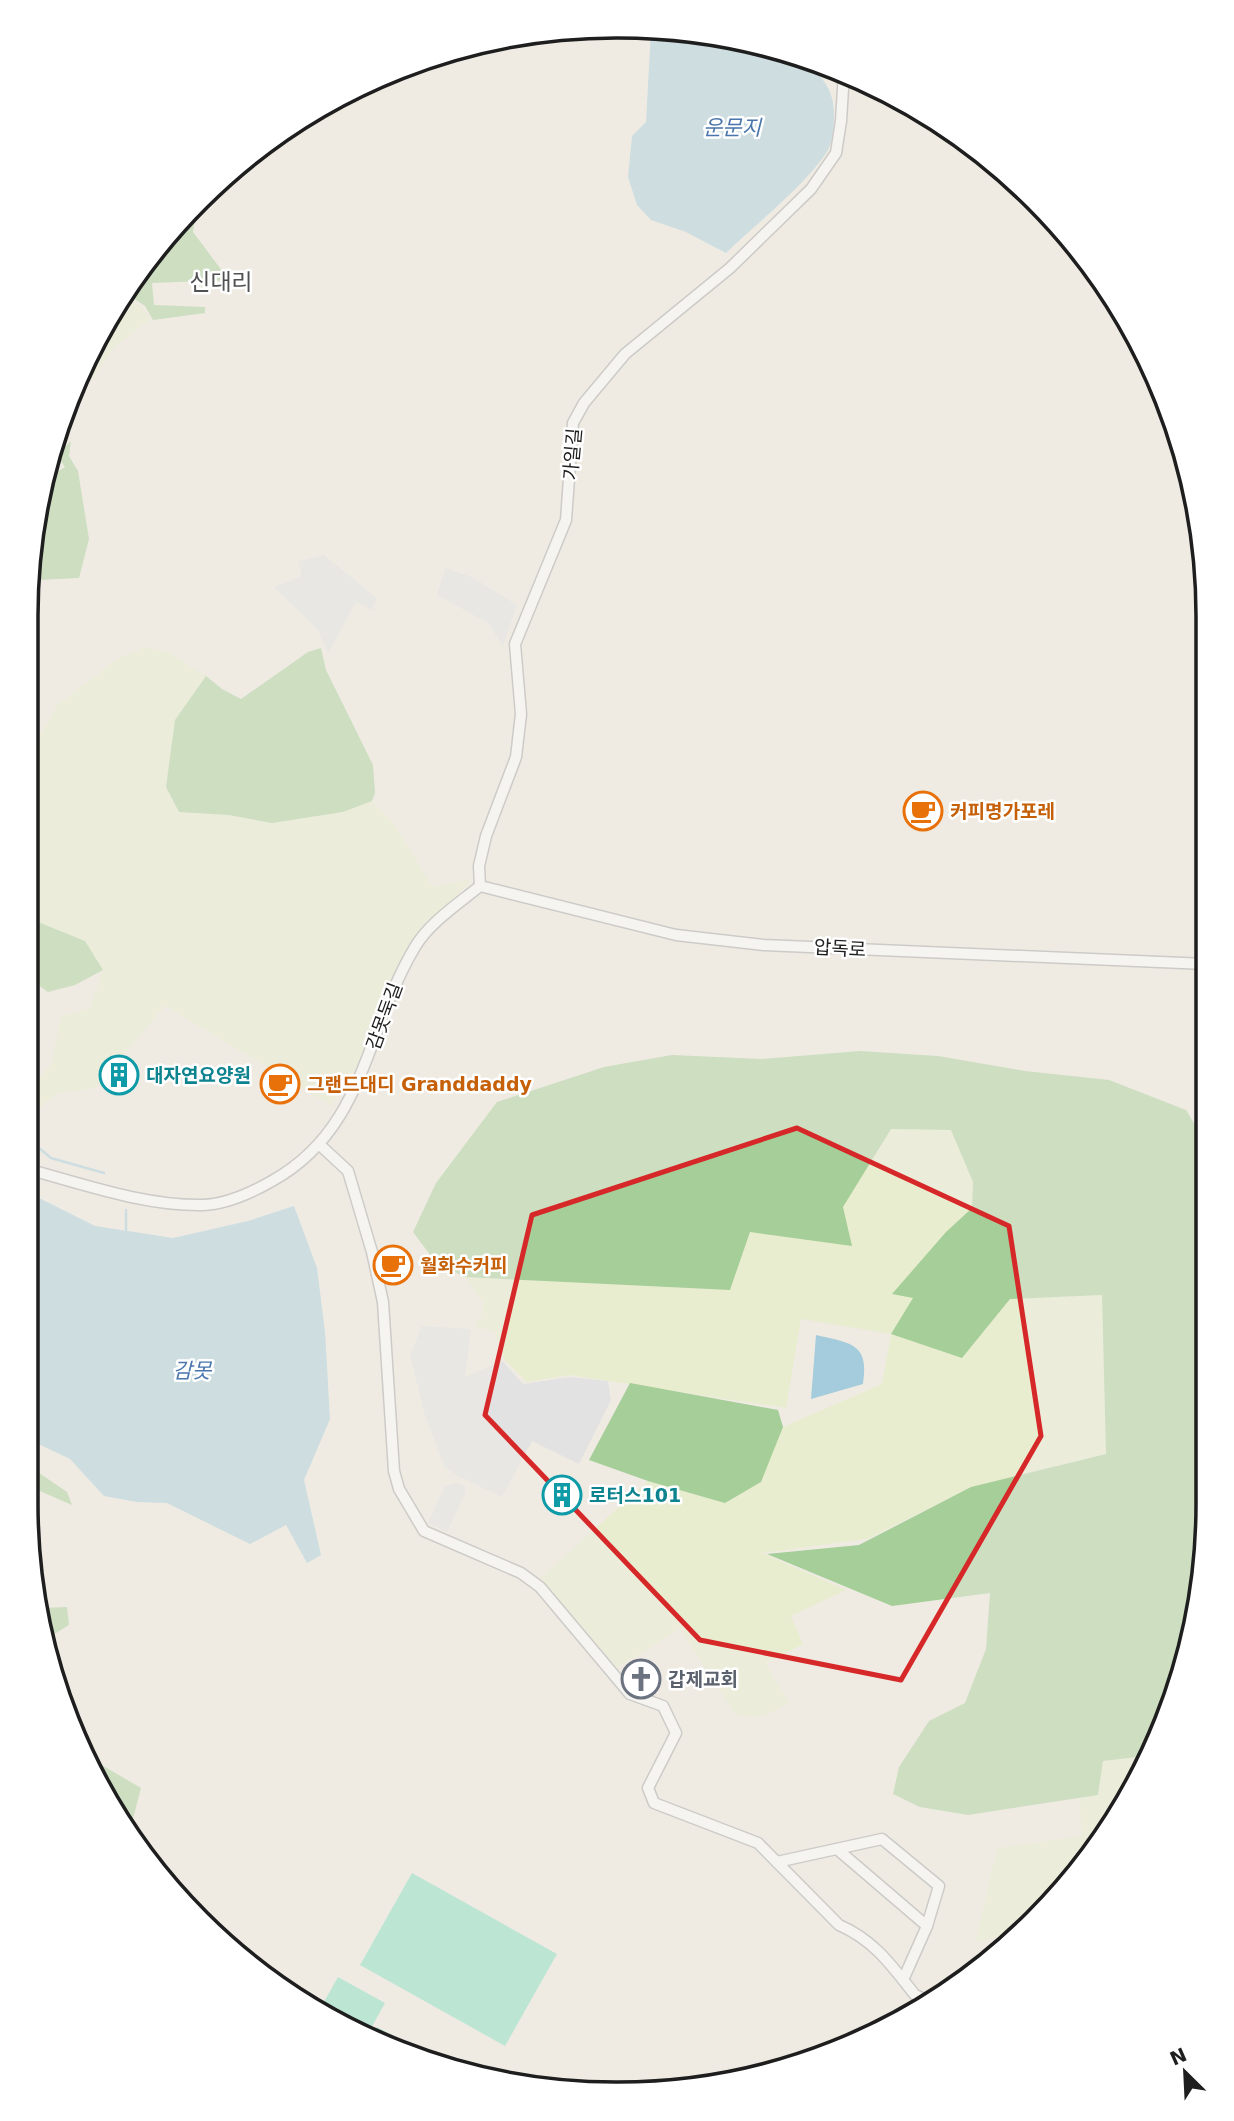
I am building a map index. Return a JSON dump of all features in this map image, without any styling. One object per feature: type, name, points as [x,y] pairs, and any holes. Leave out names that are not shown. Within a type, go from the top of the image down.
[{"type":"street","name":"가일길","points":[[480,886],[479,866],[486,836],[516,757],[521,714],[515,645],[566,520],[573,423],[584,403],[625,354],[730,268],[811,189],[836,153],[843,85]]},
{"type":"street","name":"압독로","points":[[480,886],[688,937],[764,945],[1196,964]]},
{"type":"street","name":"감못둑길","points":[[38,1172],[166,1202],[205,1205],[253,1192],[290,1171],[321,1146],[350,1099],[375,1045],[397,980],[416,944],[480,886]]},
{"type":"street","points":[[321,1146],[348,1171],[372,1252],[383,1301],[394,1471],[399,1489],[424,1531],[522,1573],[540,1587],[629,1694],[663,1706],[676,1733],[648,1788],[654,1803],[758,1843],[839,1926],[857,1933],[877,1947],[919,1997]]},
{"type":"street","points":[[777,1862],[882,1839],[939,1886],[928,1926],[903,1980]]},
{"type":"street","points":[[837,1849],[928,1926]]},
{"type":"highlighted area","points":[[797,1128],[1009,1226],[1041,1436],[901,1680],[700,1640],[485,1415],[532,1215]]},
{"type":"green space","points":[[195,223],[193,232],[229,280],[152,283],[154,305],[205,307],[205,313],[153,320],[145,306],[134,299],[158,265]]},
{"type":"green space","points":[[133,301],[144,309],[150,320],[115,347],[89,383],[98,361]]},
{"type":"green space","points":[[71,441],[69,456],[78,471],[89,539],[79,578],[40,580],[44,537],[57,472],[65,467],[60,460],[64,448]]},
{"type":"green space","points":[[144,647],[169,652],[206,676],[175,720],[166,787],[179,812],[229,815],[272,823],[343,812],[372,801],[394,824],[433,887],[469,879],[470,883],[421,930],[409,948],[384,996],[369,1047],[332,1106],[165,1006],[95,1088],[57,1094],[38,1109],[38,1079],[52,1063],[60,1017],[90,1008],[103,970],[85,941],[38,922],[38,739],[58,704],[117,659]]},
{"type":"green space","points":[[321,648],[326,670],[373,765],[375,793],[372,801],[343,812],[272,823],[229,815],[179,812],[166,787],[175,720],[206,676],[241,699],[308,652]]},
{"type":"green space","points":[[38,922],[85,941],[103,970],[75,985],[48,992],[38,985]]},
{"type":"green space","points":[[860,1051],[938,1056],[1025,1071],[1109,1080],[1186,1110],[1196,1126],[1196,1504],[1191,1580],[1176,1654],[1165,1690],[1137,1757],[1103,1761],[1098,1795],[968,1815],[920,1807],[893,1794],[899,1767],[929,1721],[965,1703],[986,1649],[990,1593],[892,1606],[767,1554],[859,1545],[971,1487],[1106,1454],[1102,1295],[1010,1299],[962,1358],[891,1334],[913,1298],[892,1294],[946,1232],[972,1208],[973,1182],[951,1130],[891,1129],[843,1207],[852,1246],[750,1232],[730,1290],[464,1277],[434,1260],[413,1232],[436,1183],[497,1102],[604,1067],[672,1055],[761,1059]]},
{"type":"green space","points":[[891,1129],[951,1130],[973,1182],[972,1208],[946,1232],[893,1294],[913,1297],[962,1358],[1010,1299],[1102,1295],[1106,1454],[971,1487],[867,1539],[762,1553],[846,1590],[791,1616],[803,1644],[766,1663],[789,1703],[763,1717],[736,1716],[680,1629],[617,1668],[540,1578],[648,1481],[725,1503],[760,1482],[783,1427],[882,1384],[891,1334],[801,1319],[786,1408],[570,1375],[527,1382],[504,1359],[494,1331],[475,1327],[481,1316],[483,1302],[464,1277],[729,1290],[749,1232],[842,1207]]},
{"type":"green space","points":[[630,1383],[778,1410],[783,1427],[761,1482],[725,1503],[648,1481],[589,1460]]},
{"type":"green space","points":[[38,1472],[67,1492],[72,1505],[38,1490]]},
{"type":"green space","points":[[67,1607],[69,1625],[54,1634],[50,1617],[48,1608]]},
{"type":"green space","points":[[1137,1757],[1098,1825],[1052,1885],[1001,1936],[975,1943],[997,1848],[1081,1836],[1080,1798],[1098,1795],[1103,1761]]},
{"type":"green space","points":[[100,1764],[141,1788],[133,1820]]},
{"type":"green space","points":[[412,1873],[557,1954],[505,2046],[360,1965]]},
{"type":"green space","points":[[338,1977],[385,2003],[371,2027],[324,2002]]},
{"type":"green space","points":[[377,2027],[403,2041],[396,2038],[376,2029]]},
{"type":"shaded area","points":[[324,555],[377,598],[372,610],[356,602],[328,653],[317,629],[274,587],[301,576],[299,561]]},
{"type":"shaded area","points":[[445,568],[472,577],[517,605],[503,646],[488,623],[437,595]]},
{"type":"shaded area","points":[[422,1326],[471,1329],[465,1377],[502,1361],[523,1384],[570,1377],[608,1381],[611,1400],[579,1464],[532,1441],[502,1497],[458,1476],[444,1466],[424,1412],[410,1355]]},
{"type":"shaded area","points":[[457,1483],[465,1486],[465,1494],[447,1532],[428,1523],[445,1486]]},
{"type":"water","name":"운문지","points":[[650,40],[693,43],[730,50],[803,69],[817,74],[828,88],[834,113],[832,137],[828,150],[819,163],[726,253],[686,232],[651,220],[637,205],[628,177],[632,136],[646,122]]},
{"type":"water","name":"감못","points":[[38,1198],[95,1226],[173,1238],[248,1221],[294,1206],[317,1268],[325,1332],[330,1419],[304,1480],[321,1555],[307,1563],[286,1525],[250,1544],[167,1503],[137,1502],[104,1496],[70,1459],[38,1444]]},
{"type":"water","points":[[816,1335],[855,1347],[863,1360],[863,1384],[811,1399]]},
{"type":"waterway","points":[[38,1147],[51,1158],[104,1173]]},
{"type":"waterway","points":[[126,1210],[126,1230]]},
{"type":"place","name":"커피명가포레","points":[[923,811]]},
{"type":"place","name":"대자연요양원","points":[[119,1075]]},
{"type":"place","name":"그랜드대디 Granddaddy","points":[[280,1084]]},
{"type":"place","name":"월화수커피","points":[[393,1265]]},
{"type":"place","name":"로터스101","points":[[562,1495]]},
{"type":"place","name":"갑제교회","points":[[641,1679]]},
{"type":"district","name":"신대리","points":[[221,282]]}]
